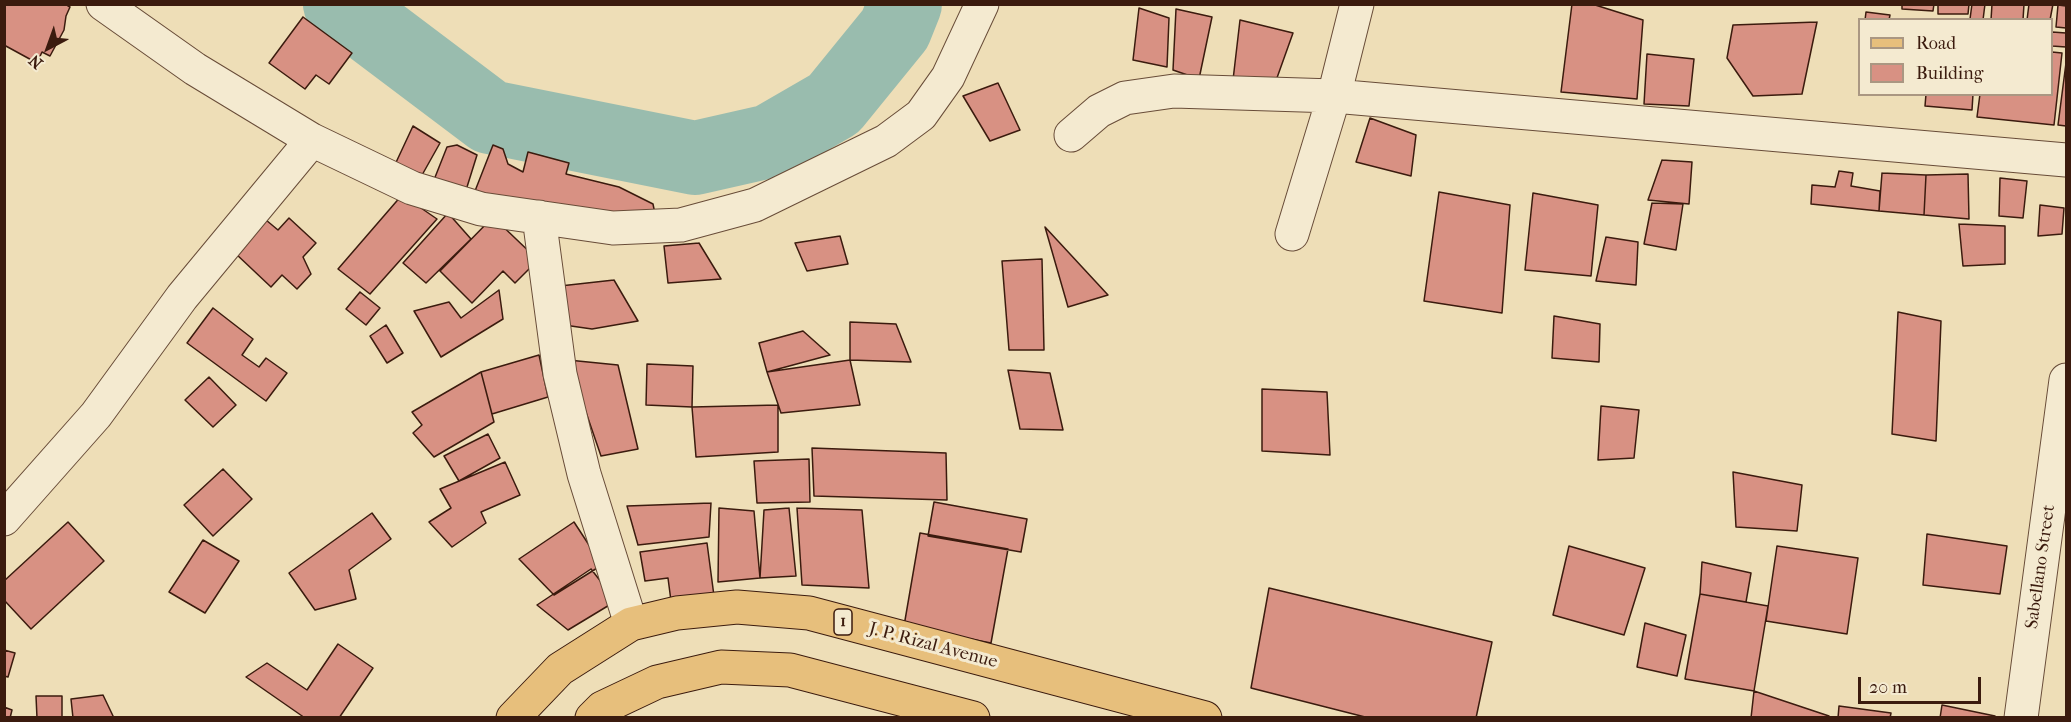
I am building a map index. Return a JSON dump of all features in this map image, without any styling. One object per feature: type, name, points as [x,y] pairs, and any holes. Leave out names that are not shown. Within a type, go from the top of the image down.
[{"type":"main road","name":"J. P. Rizal Avenue","points":[[513,717],[560,669],[631,624],[677,613],[737,607],[809,613],[1200,717]]},
{"type":"main road","points":[[592,717],[602,708],[657,682],[721,667],[790,670],[973,717]]},
{"type":"street","points":[[103,4],[195,69],[312,140],[412,189],[481,209],[613,228],[681,225],[755,205],[886,141],[921,115],[948,77],[982,4]]},
{"type":"street","points":[[1293,234],[1334,96],[1357,4]]},
{"type":"street","points":[[1071,135],[1099,111],[1125,98],[1174,91],[1334,96],[2067,160]]},
{"type":"street","points":[[4,519],[96,414],[182,297],[312,140]]},
{"type":"street","points":[[539,217],[560,374],[584,474],[631,624]]},
{"type":"street","name":"Sabellano Street","points":[[2021,717],[2067,380]]},
{"type":"building","points":[[4,4],[65,4],[70,7],[64,30],[50,56],[42,52],[37,63],[4,45]]},
{"type":"building","points":[[1572,4],[1592,4],[1643,20],[1637,99],[1561,92]]},
{"type":"building","points":[[1902,4],[1934,4],[1933,11],[1902,9]]},
{"type":"building","points":[[1938,4],[1969,4],[1968,14],[1938,14]]},
{"type":"building","points":[[1972,4],[1985,4],[1983,18],[1970,18]]},
{"type":"building","points":[[1992,4],[2024,4],[2023,18],[1991,18]]},
{"type":"building","points":[[2029,4],[2053,4],[2050,18],[2027,18]]},
{"type":"building","points":[[2058,5],[2066,6],[2066,28],[2056,27]]},
{"type":"building","points":[[1139,8],[1169,18],[1167,67],[1133,60]]},
{"type":"building","points":[[1176,9],[1212,17],[1199,79],[1173,70]]},
{"type":"building","points":[[1866,12],[1890,15],[1889,18],[1865,18]]},
{"type":"building","points":[[303,17],[352,53],[329,84],[316,75],[305,89],[269,63]]},
{"type":"building","points":[[1240,20],[1293,33],[1273,89],[1233,80]]},
{"type":"building","points":[[1817,22],[1802,94],[1753,96],[1727,58],[1733,25]]},
{"type":"building","points":[[2053,32],[2066,33],[2066,47],[2053,46]]},
{"type":"building","points":[[2053,52],[2062,53],[2054,125],[1977,117],[1980,96],[2053,96]]},
{"type":"building","points":[[1647,54],[1694,59],[1689,106],[1644,104]]},
{"type":"building","points":[[2066,63],[2066,126],[2058,125]]},
{"type":"building","points":[[998,83],[1020,130],[990,141],[963,96]]},
{"type":"building","points":[[1926,96],[1973,96],[1972,110],[1925,106]]},
{"type":"building","points":[[1370,118],[1416,135],[1411,176],[1356,162]]},
{"type":"building","points":[[413,126],[440,143],[417,184],[392,171]]},
{"type":"building","points":[[457,145],[477,155],[462,203],[428,195],[447,147]]},
{"type":"building","points":[[493,145],[503,149],[508,164],[523,172],[528,152],[569,163],[566,174],[619,187],[653,204],[655,214],[493,206],[475,191]]},
{"type":"building","points":[[1662,160],[1692,162],[1689,204],[1648,200]]},
{"type":"building","points":[[1839,171],[1853,173],[1851,186],[1880,191],[1879,211],[1811,204],[1812,185],[1835,187]]},
{"type":"building","points":[[1882,173],[1926,175],[1924,215],[1879,211]]},
{"type":"building","points":[[1968,174],[1969,219],[1924,215],[1926,175]]},
{"type":"building","points":[[2000,178],[2027,181],[2023,218],[1999,216]]},
{"type":"building","points":[[1439,192],[1510,205],[1502,313],[1424,301]]},
{"type":"building","points":[[1533,193],[1598,205],[1591,276],[1525,270]]},
{"type":"building","points":[[402,195],[437,219],[370,294],[338,269]]},
{"type":"building","points":[[1652,203],[1683,204],[1676,250],[1644,244]]},
{"type":"building","points":[[2040,205],[2064,208],[2062,234],[2038,236]]},
{"type":"building","points":[[448,213],[471,239],[426,283],[403,263]]},
{"type":"building","points":[[493,217],[538,260],[515,283],[503,271],[472,303],[440,271]]},
{"type":"building","points":[[289,218],[316,243],[303,257],[311,274],[297,289],[282,275],[271,287],[235,253],[266,220],[278,230]]},
{"type":"building","points":[[1959,224],[2005,226],[2005,264],[1963,266]]},
{"type":"building","points":[[1045,227],[1108,295],[1068,307]]},
{"type":"building","points":[[840,236],[848,264],[807,271],[795,243]]},
{"type":"building","points":[[1606,237],[1638,242],[1636,285],[1596,281]]},
{"type":"building","points":[[699,243],[721,279],[668,283],[664,246]]},
{"type":"building","points":[[1042,259],[1044,350],[1009,350],[1002,261]]},
{"type":"building","points":[[614,280],[638,321],[592,329],[564,325],[560,286]]},
{"type":"building","points":[[499,290],[503,319],[441,357],[414,311],[449,302],[461,318]]},
{"type":"building","points":[[360,292],[380,308],[366,325],[346,309]]},
{"type":"building","points":[[213,308],[253,339],[242,355],[259,367],[266,358],[287,373],[266,401],[187,343]]},
{"type":"building","points":[[1898,312],[1941,321],[1936,441],[1892,434]]},
{"type":"building","points":[[1554,316],[1600,324],[1599,362],[1552,358]]},
{"type":"building","points":[[850,322],[896,324],[911,362],[850,360]]},
{"type":"building","points":[[386,325],[403,353],[387,363],[370,336]]},
{"type":"building","points":[[803,331],[830,355],[767,372],[759,343]]},
{"type":"building","points":[[539,355],[548,397],[492,414],[481,372]]},
{"type":"building","points":[[568,360],[618,365],[638,449],[601,456]]},
{"type":"building","points":[[850,360],[860,405],[781,413],[767,372]]},
{"type":"building","points":[[647,364],[693,366],[692,407],[646,405]]},
{"type":"building","points":[[1008,370],[1050,373],[1063,430],[1020,429]]},
{"type":"building","points":[[481,372],[494,422],[434,457],[413,433],[422,425],[412,412]]},
{"type":"building","points":[[209,377],[236,405],[213,427],[185,400]]},
{"type":"building","points":[[1262,389],[1327,392],[1330,455],[1262,451]]},
{"type":"building","points":[[778,405],[778,452],[696,457],[692,407]]},
{"type":"building","points":[[1601,406],[1639,410],[1634,458],[1598,460]]},
{"type":"building","points":[[488,434],[500,458],[459,481],[444,456]]},
{"type":"building","points":[[812,448],[946,453],[947,500],[814,496]]},
{"type":"building","points":[[809,459],[810,502],[757,503],[754,461]]},
{"type":"building","points":[[505,462],[520,495],[481,512],[486,523],[452,547],[429,522],[451,508],[440,489]]},
{"type":"building","points":[[223,469],[252,499],[213,536],[184,505]]},
{"type":"building","points":[[1733,472],[1802,485],[1797,531],[1736,527]]},
{"type":"building","points":[[934,502],[1027,519],[1021,552],[928,536]]},
{"type":"building","points":[[711,503],[709,537],[638,545],[627,506]]},
{"type":"building","points":[[719,508],[754,511],[760,578],[718,582]]},
{"type":"building","points":[[789,508],[796,576],[760,578],[764,510]]},
{"type":"building","points":[[797,508],[862,510],[869,588],[802,585]]},
{"type":"building","points":[[372,513],[391,539],[349,570],[356,599],[315,610],[289,573]]},
{"type":"building","points":[[68,522],[104,561],[31,629],[4,600],[4,581]]},
{"type":"building","points":[[574,522],[602,565],[554,595],[519,559]]},
{"type":"building","points":[[920,533],[1008,549],[991,643],[904,626]]},
{"type":"building","points":[[1927,534],[2007,546],[2000,594],[1923,585]]},
{"type":"building","points":[[203,540],[239,561],[205,613],[169,592]]},
{"type":"building","points":[[707,543],[714,596],[671,601],[668,578],[645,581],[640,552]]},
{"type":"building","points":[[1569,546],[1645,568],[1624,635],[1553,615]]},
{"type":"building","points":[[1777,546],[1858,558],[1847,634],[1766,621]]},
{"type":"building","points":[[1702,562],[1751,573],[1746,602],[1700,594]]},
{"type":"building","points":[[591,569],[616,601],[568,630],[537,605]]},
{"type":"building","points":[[1269,588],[1492,642],[1476,718],[1369,718],[1251,688]]},
{"type":"building","points":[[1700,594],[1768,606],[1754,691],[1685,679]]},
{"type":"building","points":[[1645,623],[1686,635],[1677,676],[1637,667]]},
{"type":"building","points":[[338,644],[373,668],[339,718],[305,718],[246,677],[267,663],[307,690]]},
{"type":"building","points":[[4,650],[15,653],[8,677],[4,676]]},
{"type":"building","points":[[1754,691],[1829,716],[1829,718],[1751,718]]},
{"type":"building","points":[[103,695],[114,718],[73,718],[71,699]]},
{"type":"building","points":[[36,696],[62,696],[62,718],[37,718]]},
{"type":"building","points":[[1942,705],[1995,716],[1995,718],[1940,718]]},
{"type":"building","points":[[1839,706],[1891,713],[1890,718],[1838,718]]},
{"type":"building","points":[[4,707],[12,710],[10,718],[4,718]]},
{"type":"waterway","points":[[340,4],[490,117],[695,158],[770,141],[834,104],[895,29],[905,4]]}]
